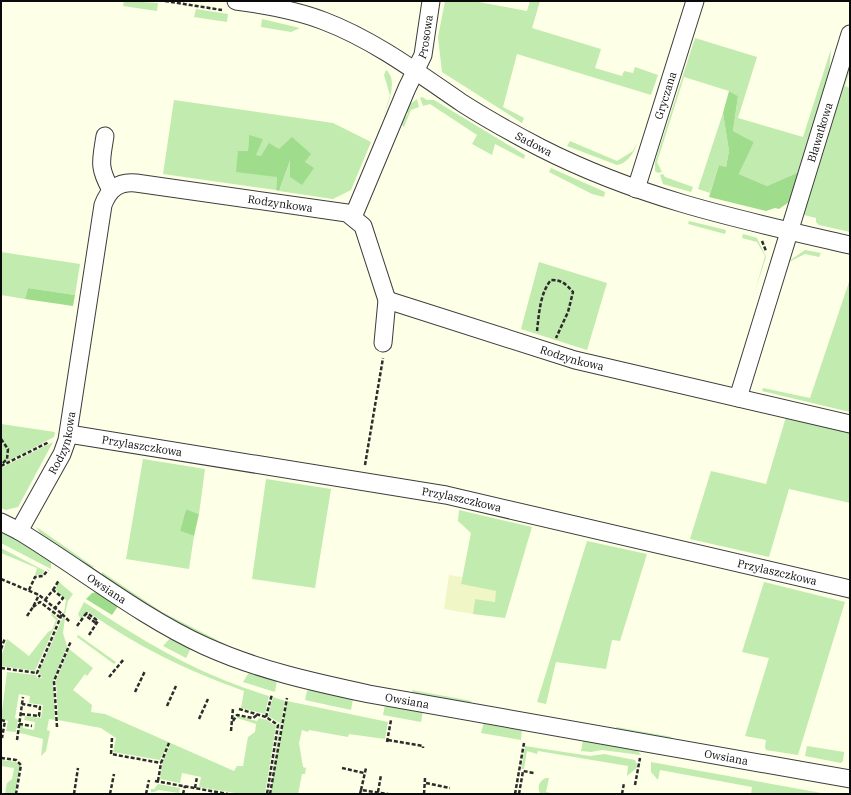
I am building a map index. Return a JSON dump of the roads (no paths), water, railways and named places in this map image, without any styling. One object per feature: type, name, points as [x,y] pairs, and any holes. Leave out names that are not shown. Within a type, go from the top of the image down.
[{"type":"street","name":"Sadowa","points":[[236,1],[274,7],[323,21],[361,38],[415,71],[463,104],[514,134],[578,166],[636,190],[690,206],[850,245]]},
{"type":"street","name":"Prosowa","points":[[353,217],[423,55],[431,1]]},
{"type":"street","name":"Gryczana","points":[[636,190],[694,1]]},
{"type":"street","name":"Bławatkowa","points":[[788,230],[850,34]]},
{"type":"street","points":[[105,136],[100,165],[111,190]]},
{"type":"street","name":"Rodzynkowa","points":[[19,530],[62,454],[62,436],[103,205],[111,190],[121,184],[136,183],[340,211],[353,217]]},
{"type":"street","points":[[353,217],[363,226],[387,300],[383,343]]},
{"type":"street","points":[[738,398],[788,230]]},
{"type":"street","name":"Rodzynkowa","points":[[387,300],[575,360],[850,424]]},
{"type":"street","name":"Przylaszczkowa","points":[[62,436],[363,481],[494,506],[850,589]]},
{"type":"street","name":"Owsiana","points":[[1,522],[19,530],[174,630],[204,646],[261,669],[303,680],[369,694],[850,779]]}]
